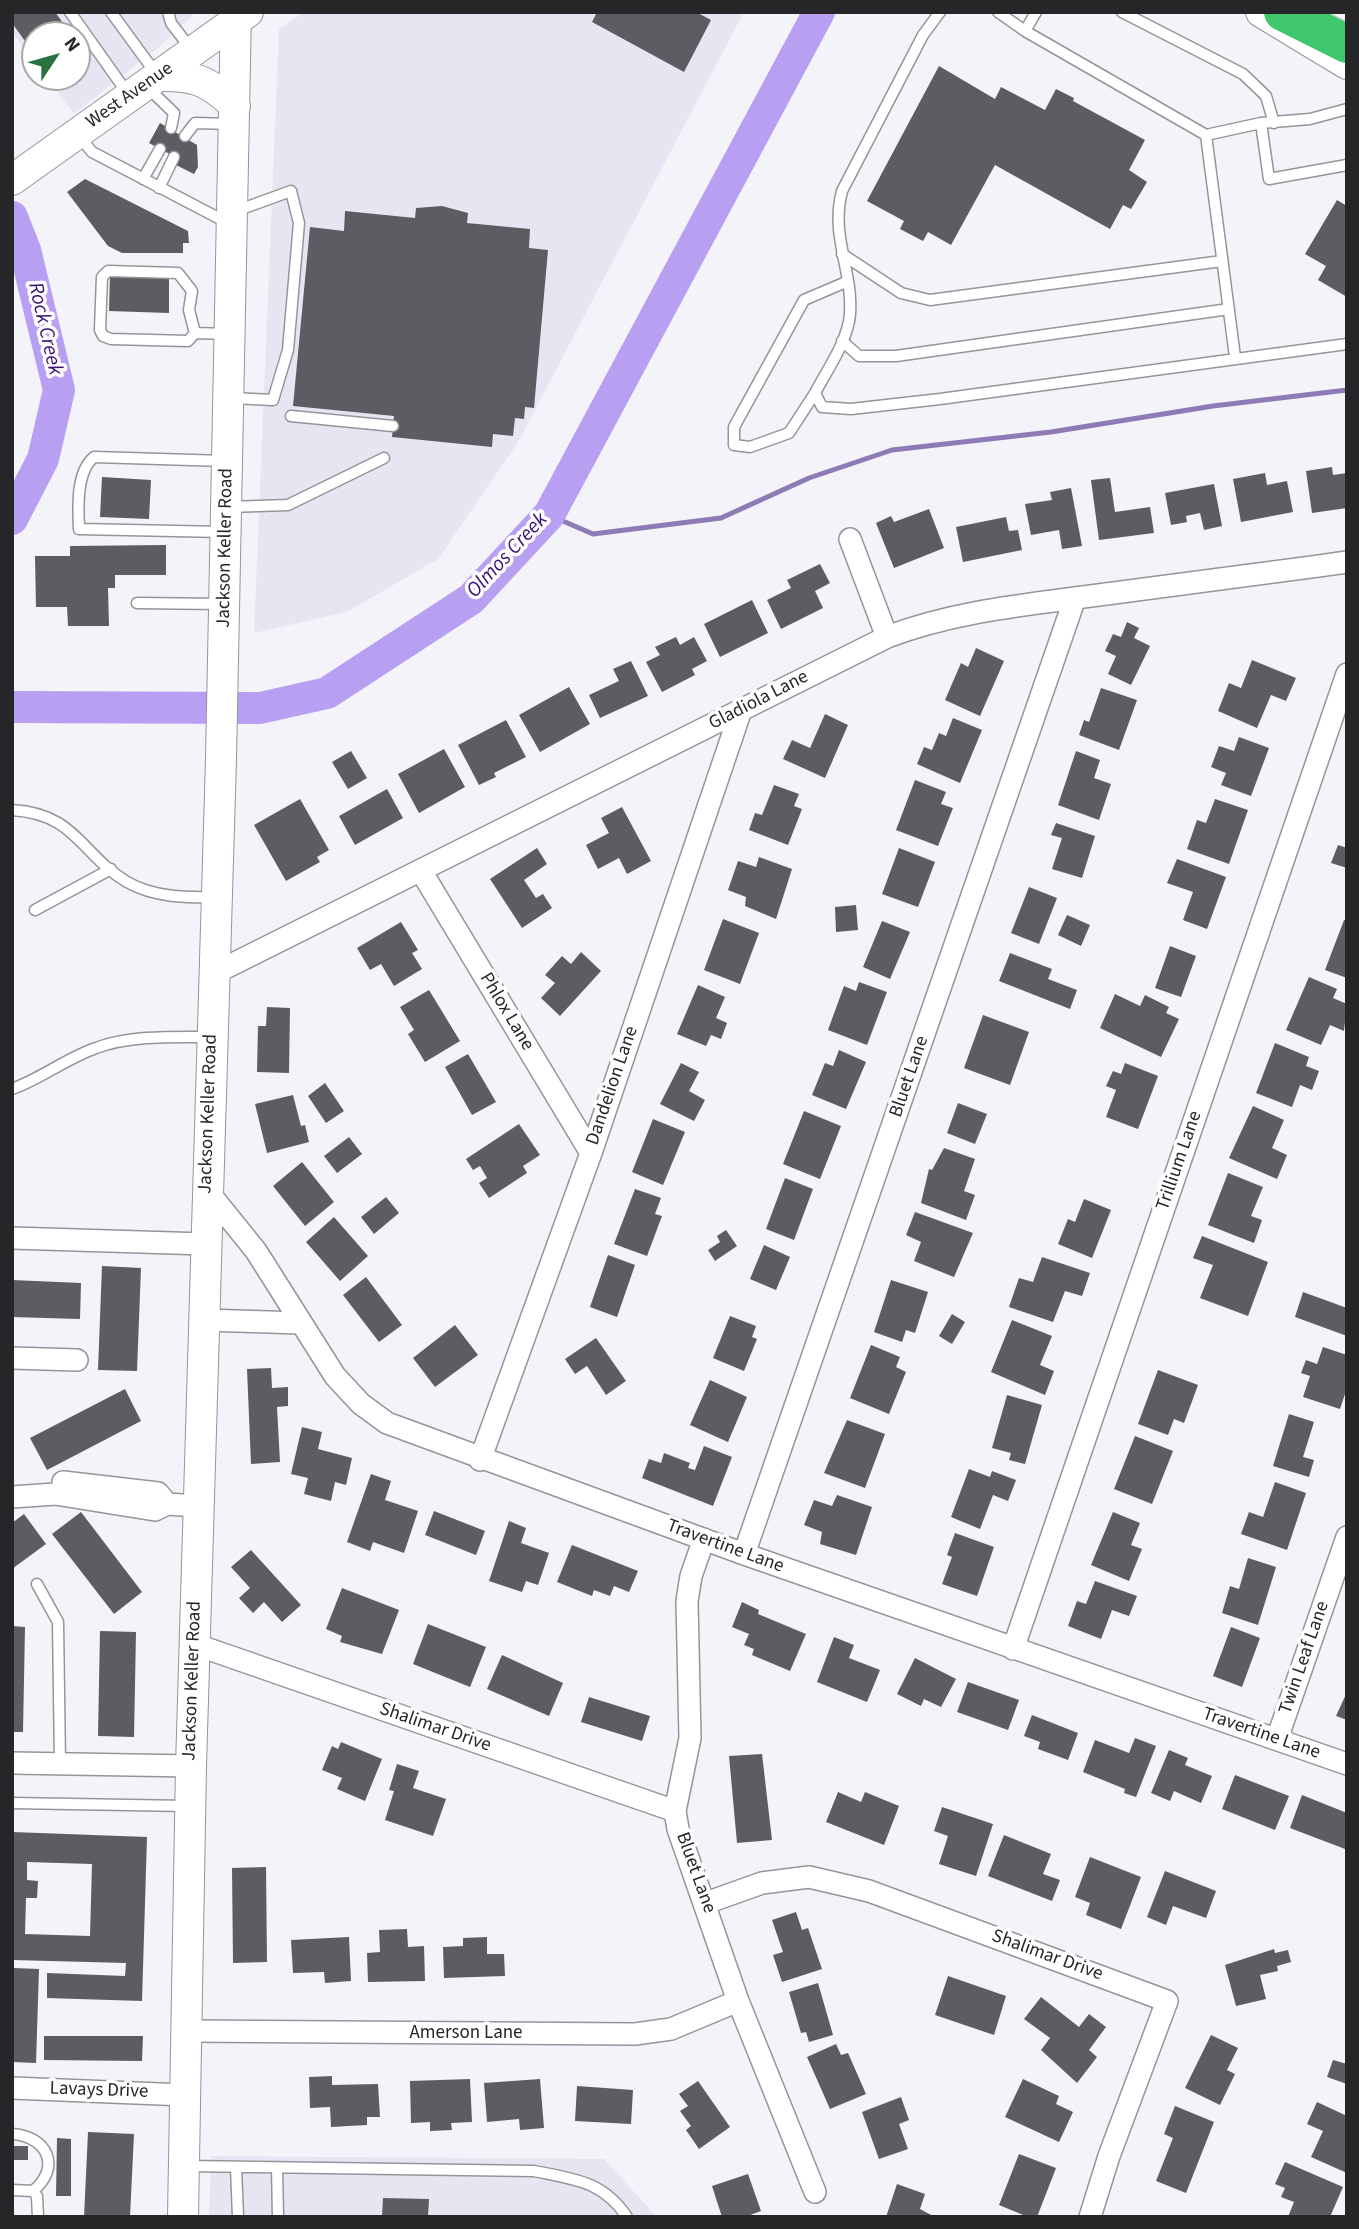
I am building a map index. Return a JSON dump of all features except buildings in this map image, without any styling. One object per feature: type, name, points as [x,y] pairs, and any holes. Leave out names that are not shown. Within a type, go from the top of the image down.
[{"type":"highway","points":[[1283,12],[1347,44]]},
{"type":"main road","points":[[1261,12],[1347,64]]},
{"type":"main road","name":"West Avenue","points":[[20,174],[240,15]]},
{"type":"main road","name":"Jackson Keller Road","points":[[183,2217],[194,1644],[221,759],[234,115],[240,15]]},
{"type":"main road","points":[[144,86],[188,75],[216,88],[234,115]]},
{"type":"street","points":[[850,539],[887,637]]},
{"type":"street","name":"Gladiola Lane","points":[[213,974],[887,637],[945,618],[1347,562]]},
{"type":"street","name":"Bluet Lane","points":[[744,1555],[1075,598]]},
{"type":"street","name":"Trillium Lane","points":[[1013,1649],[1347,674]]},
{"type":"street","name":"Dandelion Lane","points":[[480,1460],[591,1153],[741,710]]},
{"type":"street","name":"Phlox Lane","points":[[421,871],[591,1153]]},
{"type":"street","name":"Travertine Lane","points":[[206,1189],[256,1251],[335,1376],[361,1404],[387,1423],[480,1460],[744,1555],[1347,1763]]},
{"type":"street","points":[[12,1238],[205,1244]]},
{"type":"street","points":[[204,1320],[301,1323]]},
{"type":"street","points":[[12,1357],[77,1360]]},
{"type":"street","points":[[12,1485],[61,1482],[158,1493],[167,1504]]},
{"type":"street","points":[[12,1497],[55,1494],[155,1510],[167,1504],[198,1506]]},
{"type":"street","name":"Twin Leaf Lane","points":[[1277,1739],[1347,1537]]},
{"type":"street","name":"Bluet Lane","points":[[704,1539],[691,1576],[687,1601],[690,1738],[675,1811],[678,1829],[738,2001],[815,2192]]},
{"type":"street","name":"Shalimar Drive","points":[[194,1644],[675,1811]]},
{"type":"street","points":[[12,1763],[191,1766]]},
{"type":"street","name":"Shalimar Drive","points":[[706,1903],[762,1883],[809,1877],[869,1891],[1167,2001],[1109,2156],[1090,2217]]},
{"type":"street","name":"Amerson Lane","points":[[187,2031],[635,2034],[671,2029],[738,2001]]},
{"type":"street","name":"Lavays Drive","points":[[12,2088],[185,2095]]},
{"type":"lane","points":[[70,12],[174,113],[171,128]]},
{"type":"lane","points":[[111,12],[144,86]]},
{"type":"lane","points":[[168,12],[171,23],[193,51]]},
{"type":"lane","points":[[846,282],[804,300],[734,427],[734,445],[750,447],[789,433],[815,393],[842,341],[850,314],[846,282],[842,254],[837,232],[837,209],[842,191],[923,35],[940,12]]},
{"type":"lane","points":[[998,12],[1025,31],[1206,135],[1261,123],[1310,120],[1347,109]]},
{"type":"lane","points":[[1025,31],[1036,12]]},
{"type":"lane","points":[[1122,12],[1243,74],[1266,96],[1274,123]]},
{"type":"lane","points":[[185,136],[195,123],[234,115]]},
{"type":"lane","points":[[1261,123],[1269,179],[1347,165]]},
{"type":"lane","points":[[77,134],[92,152],[143,180],[232,219],[291,191],[299,223],[288,350],[273,400],[229,398]]},
{"type":"lane","points":[[1206,135],[1235,357]]},
{"type":"lane","points":[[143,180],[160,149]]},
{"type":"lane","points":[[159,188],[174,156]]},
{"type":"lane","points":[[842,254],[901,292],[930,300],[1222,261]]},
{"type":"lane","points":[[108,271],[178,273],[192,291],[189,310],[195,333],[188,341],[111,339],[103,336],[100,330],[102,277],[108,271]]},
{"type":"lane","points":[[842,341],[859,356],[896,356],[1229,309]]},
{"type":"lane","points":[[195,333],[230,334]]},
{"type":"lane","points":[[815,393],[822,407],[851,409],[1175,369],[1235,357],[1347,344]]},
{"type":"lane","points":[[291,416],[393,426]]},
{"type":"lane","points":[[227,461],[94,457],[83,469],[79,529],[226,520],[288,505],[384,458]]},
{"type":"lane","points":[[137,603],[224,604]]},
{"type":"lane","points":[[12,810],[40,814],[71,829],[128,882],[153,892],[189,898],[216,897]]},
{"type":"lane","points":[[35,910],[111,869]]},
{"type":"lane","points":[[12,1089],[39,1079],[99,1046],[145,1039],[211,1037]]},
{"type":"lane","points":[[37,1584],[58,1622],[60,1764]]},
{"type":"lane","points":[[12,1803],[190,1806]]},
{"type":"lane","points":[[12,2134],[27,2135],[40,2142],[48,2158],[48,2171],[43,2183],[33,2191],[12,2190]]},
{"type":"lane","points":[[184,2166],[534,2171],[583,2181],[614,2198],[628,2217]]},
{"type":"lane","points":[[236,2167],[238,2217]]},
{"type":"lane","points":[[277,2168],[278,2217]]},
{"type":"lane","points":[[33,2191],[37,2196],[38,2217]]},
{"type":"shaded area","points":[[12,12],[196,12],[159,47],[74,114],[57,91],[91,91],[91,21],[21,21],[21,44],[12,32]]},
{"type":"shaded area","points":[[303,12],[744,12],[517,444],[438,559],[347,612],[254,633],[279,29]]},
{"type":"shaded area","points":[[211,2156],[604,2159],[657,2217],[209,2217]]},
{"type":"waterway","name":"Olmos Creek","points":[[12,707],[260,708],[327,693],[471,599],[549,515],[819,12]]},
{"type":"waterway","name":"Rock Creek","points":[[12,217],[25,250],[59,390],[43,459],[12,519]]},
{"type":"waterway","points":[[549,515],[593,534],[721,518],[809,478],[892,450],[1051,432],[1213,406],[1347,390]]}]
